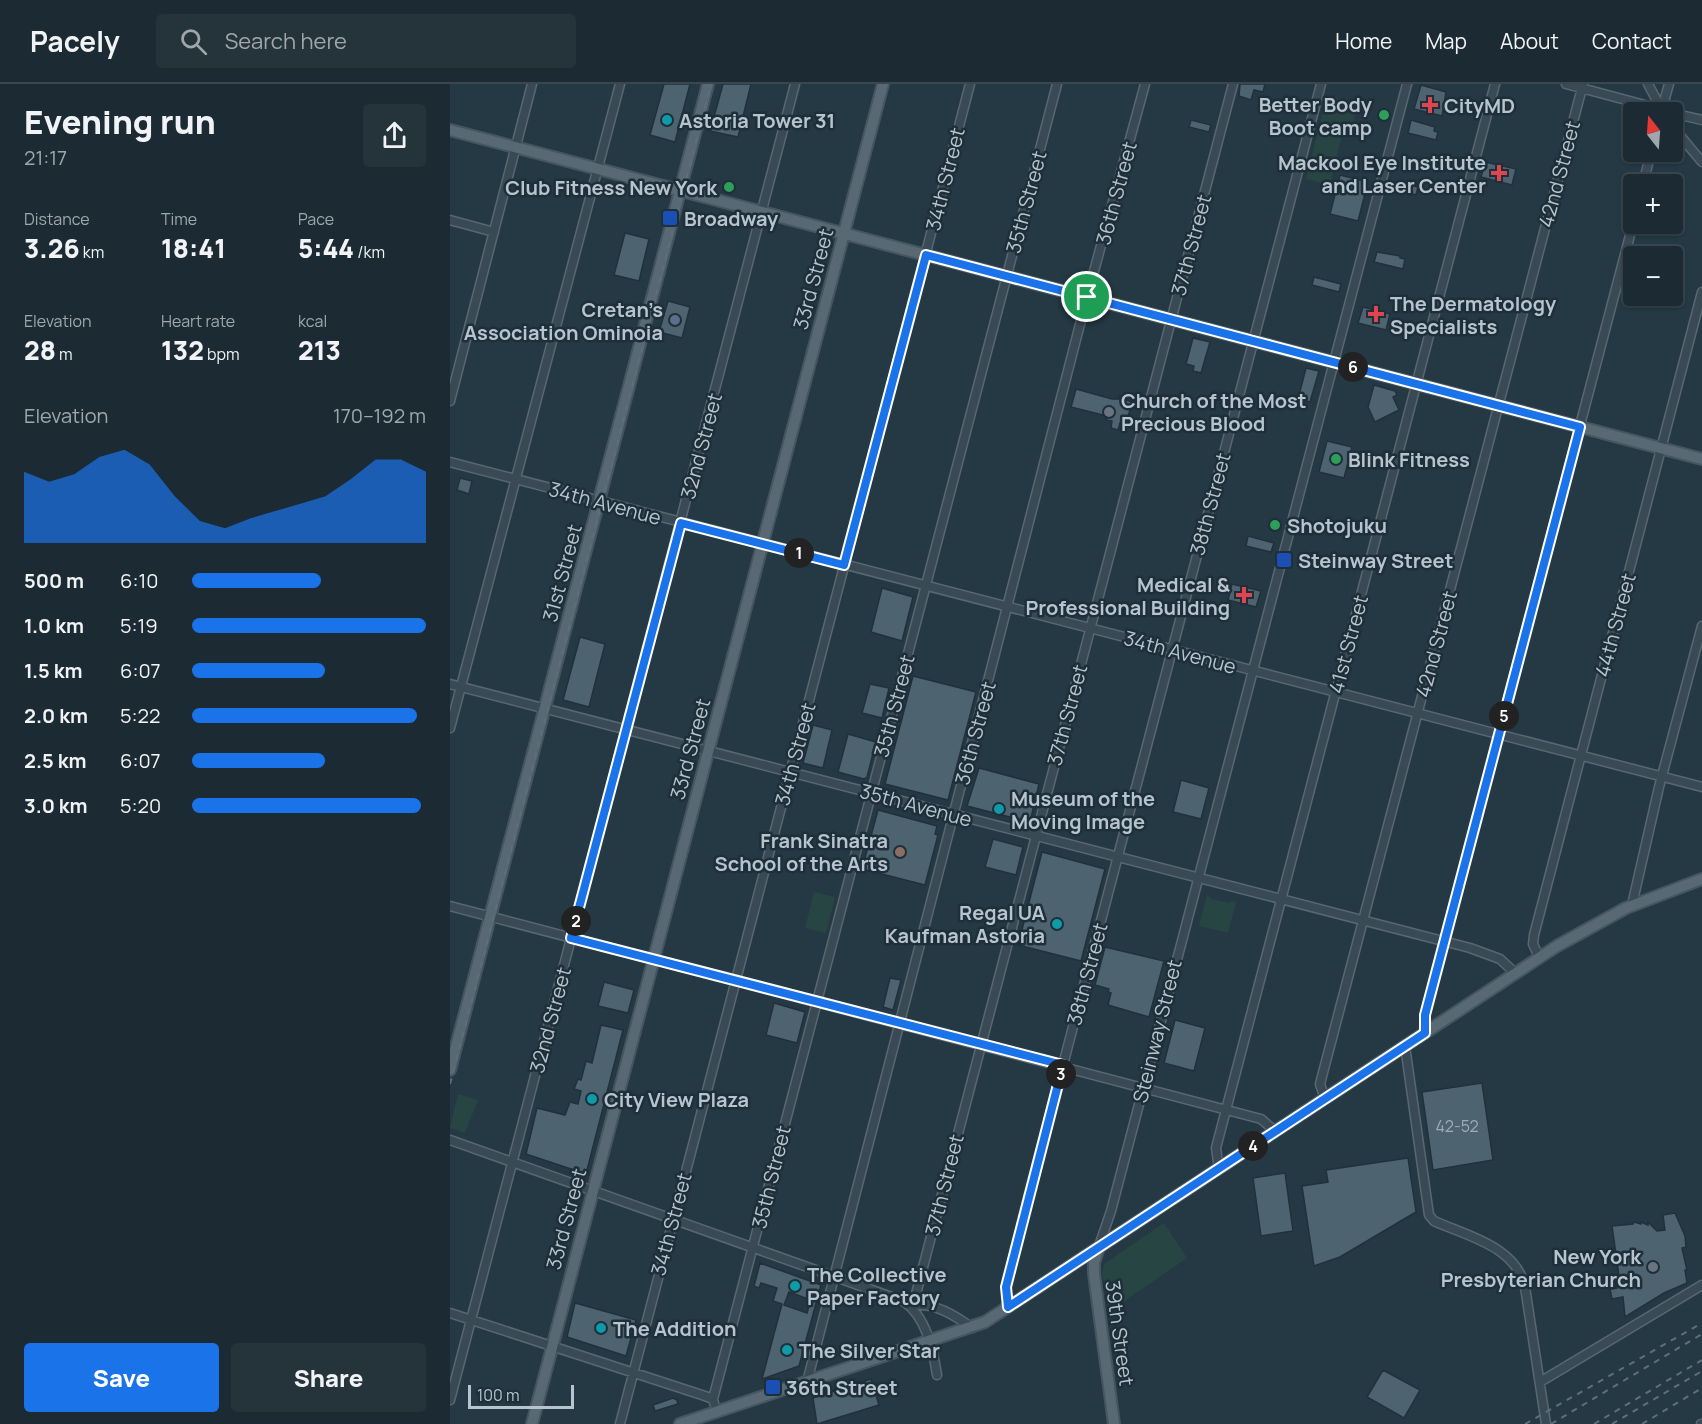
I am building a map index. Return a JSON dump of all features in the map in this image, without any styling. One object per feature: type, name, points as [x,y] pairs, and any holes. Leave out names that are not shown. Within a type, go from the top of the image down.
[{"type":"main road","name":"31st Street","points":[[450,1070],[708,84]]},
{"type":"main road","name":"33rd Street","points":[[532,1424],[883,84]]},
{"type":"main road","points":[[450,130],[1702,459]]},
{"type":"main road","points":[[680,1424],[972,1328],[1008,1307],[1539,957],[1580,932],[1632,905],[1702,879]]},
{"type":"main road","name":"39th Street","points":[[1099,1246],[1094,1271],[1114,1424]]},
{"type":"street","points":[[450,401],[532,84]]},
{"type":"street","points":[[450,728],[620,84]]},
{"type":"street","name":"32nd Street","points":[[450,1400],[795,84]]},
{"type":"street","name":"34th Street","points":[[620,1424],[970,84]]},
{"type":"street","name":"35th Street","points":[[713,1399],[1057,84]]},
{"type":"street","name":"36th Street","points":[[807,1382],[1087,297],[1145,84]]},
{"type":"street","name":"37th Street","points":[[911,1306],[919,1283],[1233,84]]},
{"type":"street","name":"38th Street","points":[[1008,1307],[1006,1287],[1321,84]]},
{"type":"street","name":"Steinway Street","points":[[1099,1246],[1111,1211],[1407,84]]},
{"type":"street","name":"41st Street","points":[[1218,1169],[1216,1148],[1495,84]]},
{"type":"street","points":[[1566,84],[1582,86],[1631,102]]},
{"type":"street","points":[[1648,84],[1657,102]]},
{"type":"street","points":[[1664,102],[1669,84]]},
{"type":"street","name":"42nd Street","points":[[1325,1099],[1320,1084],[1582,86]]},
{"type":"street","points":[[1683,116],[1702,120]]},
{"type":"street","points":[[1683,139],[1702,162]]},
{"type":"street","points":[[450,220],[494,232]]},
{"type":"street","points":[[1425,1033],[1425,1015],[1630,234]]},
{"type":"street","name":"44th Street","points":[[1539,957],[1533,945],[1534,935],[1702,292]]},
{"type":"street","name":"34th Avenue","points":[[450,462],[1702,788]]},
{"type":"street","points":[[1632,905],[1662,777],[1702,626]]},
{"type":"street","name":"35th Avenue","points":[[450,684],[1490,955],[1505,962],[1515,974]]},
{"type":"street","points":[[450,906],[1143,1086],[1261,1119],[1275,1131]]},
{"type":"street","points":[[1405,1046],[1428,1212],[1434,1221],[1495,1248],[1516,1266],[1525,1287],[1546,1424]]},
{"type":"street","points":[[450,1140],[898,1299],[911,1306],[920,1320],[929,1342],[937,1375]]},
{"type":"street","points":[[1540,1382],[1702,1285]]},
{"type":"street","points":[[911,1306],[926,1305],[958,1317],[972,1328]]},
{"type":"street","points":[[450,1313],[713,1399],[717,1412]]},
{"type":"green space","points":[[1327,95],[1358,103],[1350,136],[1342,134],[1330,185],[1306,179]]},
{"type":"green space","points":[[814,892],[835,897],[826,933],[805,928]]},
{"type":"green space","points":[[1207,895],[1212,899],[1229,903],[1236,902],[1228,933],[1199,926]]},
{"type":"green space","points":[[458,1094],[478,1100],[465,1133],[450,1128]]},
{"type":"green space","points":[[1164,1223],[1187,1258],[1110,1311],[1102,1273],[1104,1264]]},
{"type":"building","name":"Astoria Tower 31","points":[[664,84],[690,84],[675,142],[650,135]]},
{"type":"building","points":[[723,84],[751,84],[738,137],[710,131]]},
{"type":"building","points":[[1240,84],[1265,84],[1263,92],[1254,90],[1251,100],[1239,96]]},
{"type":"building","name":"CityMD","points":[[1421,85],[1446,92],[1442,116],[1414,109]]},
{"type":"building","points":[[1191,120],[1211,125],[1209,132],[1189,127]]},
{"type":"building","points":[[1411,120],[1435,127],[1434,131],[1438,132],[1436,140],[1408,133]]},
{"type":"building","name":"Mackool Eye Institute and Laser Center","points":[[1485,162],[1516,169],[1512,185],[1481,177]]},
{"type":"building","points":[[1340,175],[1368,182],[1358,221],[1330,214]]},
{"type":"building","points":[[1396,181],[1418,187],[1416,195],[1394,189]]},
{"type":"building","points":[[625,233],[649,239],[639,281],[614,275]]},
{"type":"building","points":[[1377,252],[1405,259],[1403,269],[1374,262]]},
{"type":"building","points":[[1314,277],[1341,284],[1339,292],[1312,285]]},
{"type":"building","name":"Cretan’s Association Ominoia","points":[[668,301],[690,307],[682,338],[659,332]]},
{"type":"building","points":[[1363,307],[1390,314],[1386,330],[1358,323]]},
{"type":"building","points":[[1193,338],[1210,342],[1201,373],[1193,371],[1194,366],[1186,364]]},
{"type":"building","points":[[1306,368],[1319,371],[1310,402],[1298,399]]},
{"type":"building","points":[[1374,385],[1395,391],[1397,395],[1393,397],[1399,410],[1375,422],[1368,407]]},
{"type":"building","name":"Church of the Most Precious Blood","points":[[1076,389],[1112,399],[1119,399],[1119,396],[1132,402],[1126,425],[1120,423],[1118,430],[1111,428],[1112,421],[1106,420],[1107,416],[1071,407]]},
{"type":"building","name":"Blink Fitness","points":[[1327,441],[1352,447],[1344,478],[1319,472]]},
{"type":"building","points":[[460,478],[472,481],[469,494],[457,490]]},
{"type":"building","points":[[1248,536],[1274,543],[1271,552],[1246,546]]},
{"type":"building","name":"Medical & Professional Building","points":[[1232,584],[1261,591],[1256,607],[1228,600]]},
{"type":"building","points":[[882,588],[913,597],[902,641],[871,632]]},
{"type":"building","points":[[580,637],[605,644],[589,707],[563,700]]},
{"type":"building","points":[[913,676],[976,692],[948,800],[885,784]]},
{"type":"building","points":[[870,684],[889,688],[882,718],[862,713]]},
{"type":"building","points":[[813,725],[832,730],[823,768],[803,763]]},
{"type":"building","points":[[848,734],[876,742],[867,777],[864,779],[838,772]]},
{"type":"building","name":"Museum of the Moving Image","points":[[979,768],[1039,784],[1030,822],[967,806]]},
{"type":"building","points":[[1181,780],[1209,788],[1201,819],[1173,812]]},
{"type":"building","name":"Frank Sinatra School of the Arts","points":[[878,810],[937,826],[935,834],[938,835],[925,885],[862,869]]},
{"type":"building","points":[[993,839],[1023,847],[1016,875],[985,867]]},
{"type":"building","name":"Regal UA Kaufman Astoria","points":[[1042,852],[1105,869],[1081,961],[1018,945]]},
{"type":"building","points":[[1105,947],[1164,961],[1149,1017],[1108,1005],[1111,993],[1108,992],[1109,989],[1095,985]]},
{"type":"building","points":[[890,978],[901,980],[893,1010],[883,1007]]},
{"type":"building","points":[[604,982],[634,990],[628,1013],[598,1006]]},
{"type":"building","points":[[774,1003],[805,1012],[797,1043],[766,1035]]},
{"type":"building","points":[[1175,1020],[1205,1028],[1194,1071],[1164,1063]]},
{"type":"building","name":"City View Plaza","points":[[601,1025],[623,1030],[586,1174],[526,1154],[537,1108],[565,1115],[570,1102],[578,1104],[581,1091],[574,1089],[578,1079],[581,1080],[586,1061],[592,1063]]},
{"type":"building","points":[[1482,1083],[1493,1160],[1433,1170],[1422,1092]]},
{"type":"building","points":[[1408,1158],[1416,1212],[1340,1257],[1314,1266],[1302,1186],[1328,1182],[1326,1170]]},
{"type":"building","points":[[1285,1173],[1293,1231],[1261,1236],[1253,1178]]},
{"type":"building","name":"New York Presbyterian Church","points":[[1675,1213],[1685,1236],[1686,1247],[1682,1248],[1687,1270],[1685,1270],[1687,1283],[1664,1293],[1625,1317],[1623,1297],[1612,1299],[1610,1289],[1617,1288],[1615,1277],[1619,1276],[1612,1226],[1634,1222],[1648,1225],[1648,1222],[1657,1231],[1665,1230],[1663,1215]]},
{"type":"building","points":[[760,1263],[821,1285],[799,1366],[762,1379],[782,1304],[773,1301],[777,1288],[761,1283],[759,1288],[754,1286]],"holes":[[[789,1292],[808,1299],[807,1301],[810,1302],[807,1313],[784,1305]]]},
{"type":"building","name":"The Addition","points":[[575,1303],[636,1320],[626,1356],[567,1337]]},
{"type":"building","points":[[1383,1370],[1420,1390],[1404,1418],[1367,1397]]},
{"type":"building","points":[[871,1379],[879,1405],[817,1424],[813,1398]]},
{"type":"building","points":[[673,1398],[678,1404],[655,1411],[653,1405]]},
{"type":"railway","points":[[450,1084],[711,84]]},
{"type":"railway","points":[[1525,1424],[1702,1323]]},
{"type":"railway","points":[[1551,1424],[1702,1334]]},
{"type":"railway","points":[[1594,1424],[1702,1360]]},
{"type":"railway","points":[[1612,1424],[1702,1371]]},
{"type":"railway","points":[[1642,1424],[1702,1388]]},
{"type":"place","name":"CityMD","points":[[1430,105]]},
{"type":"place","name":"Better Body Boot camp","points":[[1384,115]]},
{"type":"place","name":"Astoria Tower 31","points":[[667,120]]},
{"type":"place","name":"Mackool Eye Institute and Laser Center","points":[[1499,173]]},
{"type":"place","name":"Club Fitness New York","points":[[729,187]]},
{"type":"place","name":"Broadway","points":[[670,218]]},
{"type":"place","name":"The Dermatology Specialists","points":[[1376,314]]},
{"type":"place","name":"Cretan’s Association Ominoia","points":[[675,320]]},
{"type":"place","name":"Church of the Most Precious Blood","points":[[1109,412]]},
{"type":"place","name":"Blink Fitness","points":[[1336,459]]},
{"type":"place","name":"Shotojuku","points":[[1275,525]]},
{"type":"place","name":"Steinway Street","points":[[1284,560]]},
{"type":"place","name":"Medical & Professional Building","points":[[1244,595]]},
{"type":"place","name":"Museum of the Moving Image","points":[[999,809]]},
{"type":"place","name":"Frank Sinatra School of the Arts","points":[[900,852]]},
{"type":"place","name":"Regal UA Kaufman Astoria","points":[[1057,924]]},
{"type":"place","name":"City View Plaza","points":[[592,1099]]},
{"type":"place","name":"New York Presbyterian Church","points":[[1653,1267]]},
{"type":"place","name":"The Collective Paper Factory","points":[[795,1286]]},
{"type":"place","name":"The Addition","points":[[601,1328]]},
{"type":"place","name":"The Silver Star","points":[[787,1350]]},
{"type":"place","name":"36th Street","points":[[773,1387]]},
{"type":"route","points":[[926,255],[1087,297],[1580,427],[1425,1015],[1425,1033],[1008,1307],[1006,1287],[1063,1065],[571,938],[681,523],[844,565],[926,255]]}]
